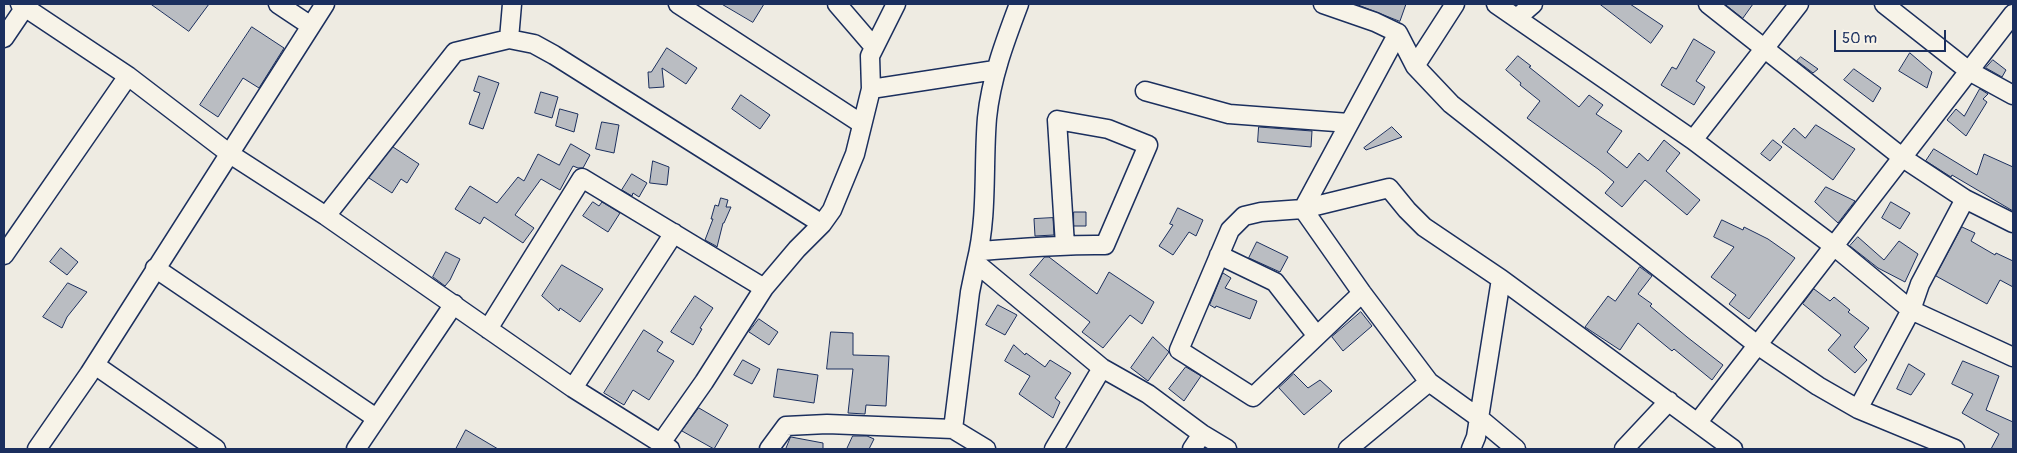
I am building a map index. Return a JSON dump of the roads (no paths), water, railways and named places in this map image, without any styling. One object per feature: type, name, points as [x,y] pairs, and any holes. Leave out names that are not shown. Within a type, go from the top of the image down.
[{"type":"street","points":[[278,4],[311,26]]},
{"type":"street","points":[[37,449],[94,365],[325,4]]},
{"type":"street","points":[[509,39],[512,4]]},
{"type":"street","points":[[678,4],[862,124]]},
{"type":"street","points":[[836,4],[874,47]]},
{"type":"street","points":[[4,38],[23,5],[128,76],[230,154],[326,216],[574,388],[666,446],[764,288],[797,249],[822,224],[832,210],[855,154],[871,89],[870,56],[896,4]]},
{"type":"street","points":[[953,429],[970,292],[982,242],[987,116],[995,70],[1019,4]]},
{"type":"street","points":[[1323,4],[1346,8],[1398,33],[1415,66],[1452,104],[1756,344],[1818,386],[1858,409],[1953,449]]},
{"type":"street","points":[[1415,66],[1455,4]]},
{"type":"street","points":[[1496,4],[1518,17],[1693,140],[1834,247],[1911,310],[2013,357]]},
{"type":"street","points":[[1518,17],[1533,4]]},
{"type":"street","points":[[1708,4],[1903,158],[1965,198],[2013,223]]},
{"type":"street","points":[[1693,140],[1799,4]]},
{"type":"street","points":[[1884,4],[1969,72],[2013,95]]},
{"type":"street","points":[[1698,422],[1756,344],[1834,247],[1969,72],[2012,20]]},
{"type":"street","points":[[1303,209],[1398,33]]},
{"type":"street","points":[[326,216],[456,52],[509,39],[534,44],[554,55],[822,224]]},
{"type":"street","points":[[871,89],[995,70]]},
{"type":"street","points":[[4,255],[128,76]]},
{"type":"street","points":[[1145,91],[1229,114],[1349,124]]},
{"type":"street","points":[[978,257],[1064,245],[1105,245],[1148,145],[1108,129],[1058,120],[1064,245]]},
{"type":"street","points":[[488,329],[582,178],[764,288]]},
{"type":"street","points":[[1362,293],[1253,397],[1179,350],[1230,230],[1244,216],[1261,212],[1303,209],[1390,188],[1407,210],[1424,227],[1501,279],[1733,449]]},
{"type":"street","points":[[1858,409],[1911,310],[1920,284],[1965,198]]},
{"type":"street","points":[[1303,209],[1362,293],[1429,382],[1479,418],[1516,449]]},
{"type":"street","points":[[574,388],[674,233]]},
{"type":"street","points":[[1219,255],[1275,282],[1317,336]]},
{"type":"street","points":[[978,257],[1102,368],[1148,394],[1202,434],[1227,449]]},
{"type":"street","points":[[155,268],[376,418]]},
{"type":"street","points":[[1471,449],[1476,437],[1501,279]]},
{"type":"street","points":[[356,449],[454,304]]},
{"type":"street","points":[[94,365],[216,449]]},
{"type":"street","points":[[1054,449],[1102,368]]},
{"type":"street","points":[[1348,449],[1429,382]]},
{"type":"street","points":[[1624,449],[1669,401]]},
{"type":"street","points":[[768,449],[786,426],[827,424],[953,429],[986,449]]},
{"type":"street","points":[[1192,449],[1202,434]]}]
